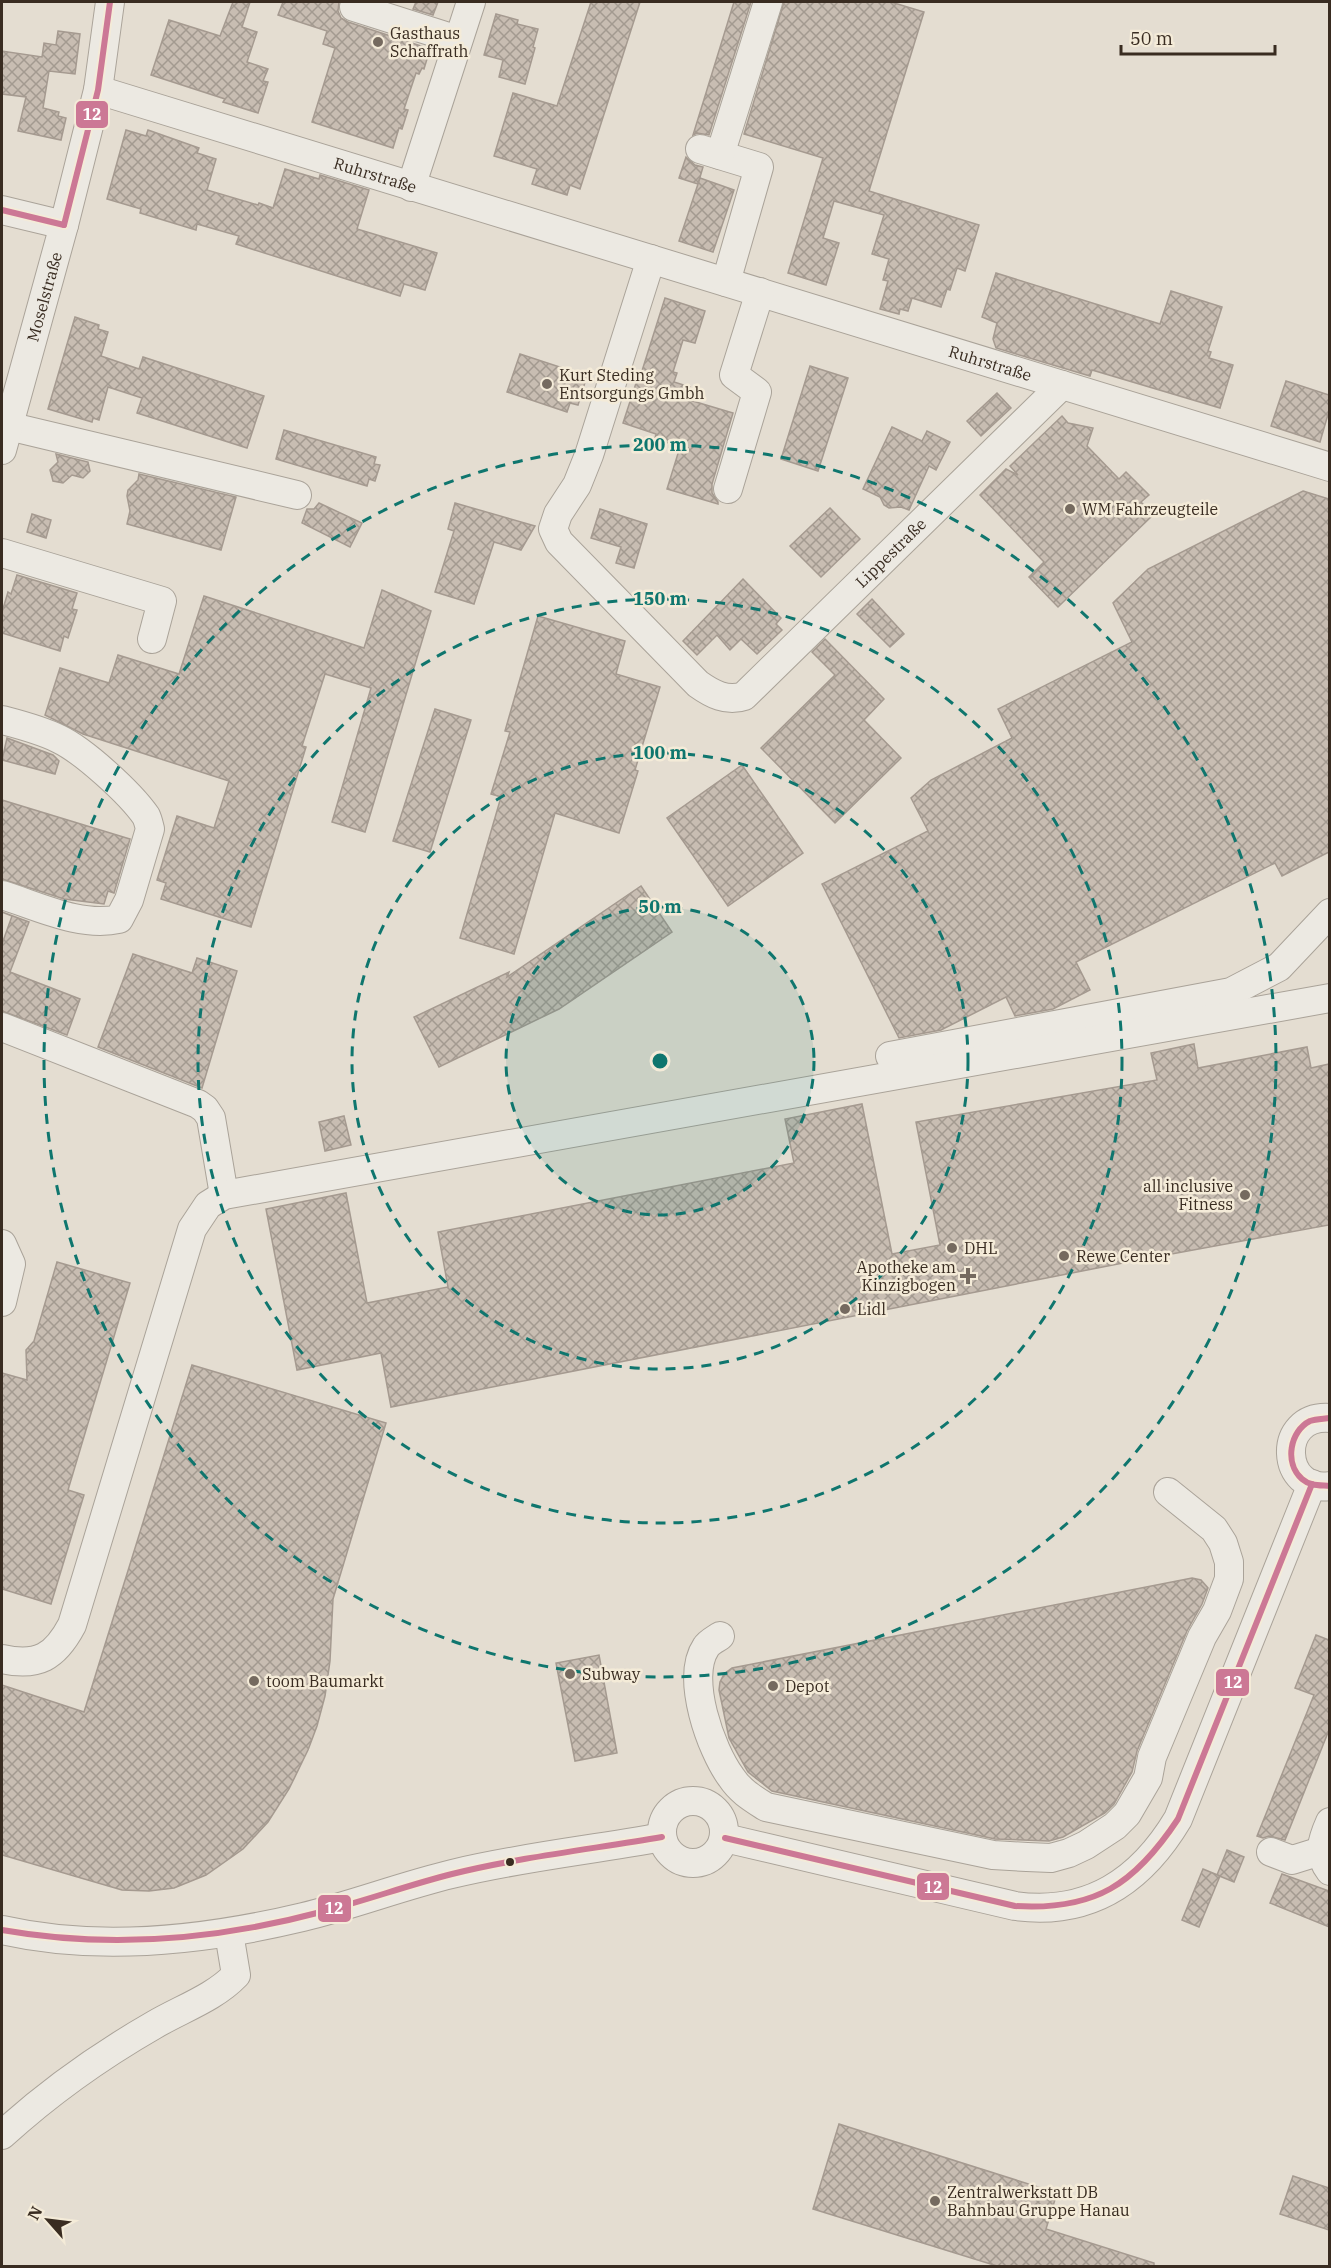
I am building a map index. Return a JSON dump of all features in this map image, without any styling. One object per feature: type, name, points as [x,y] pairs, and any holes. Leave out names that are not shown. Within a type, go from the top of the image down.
[{"type":"street","name":"Moselstraße","points":[[5,438],[64,225],[98,90],[110,2]]},
{"type":"street","points":[[411,187],[471,2]]},
{"type":"street","points":[[726,282],[759,167],[710,152],[768,2]]},
{"type":"street","points":[[354,7],[459,40]]},
{"type":"street","name":"Ruhrstraße","points":[[98,90],[1329,466]]},
{"type":"street","points":[[2,210],[64,225]]},
{"type":"street","name":"Lippestraße","points":[[651,259],[589,455],[577,484],[558,514],[553,529],[559,542],[698,684],[709,692],[734,699],[744,696],[1062,385]]},
{"type":"street","points":[[728,489],[757,392],[734,375],[760,292]]},
{"type":"street","points":[[5,438],[297,495]]},
{"type":"street","points":[[2,553],[162,601],[152,639]]},
{"type":"street","points":[[2,720],[61,740],[86,756],[129,796],[147,818],[150,829],[129,900],[119,919],[102,922],[84,921],[2,895]]},
{"type":"street","points":[[890,1056],[1231,992],[1279,967],[1329,913]]},
{"type":"street","points":[[2,1659],[17,1663],[34,1662],[49,1655],[57,1648],[72,1625],[192,1229],[208,1205],[224,1195],[1329,998]]},
{"type":"street","points":[[2,1027],[198,1104],[205,1109],[211,1119],[224,1195]]},
{"type":"street","points":[[2,1244],[11,1264],[2,1302]]},
{"type":"street","points":[[725,1838],[1024,1908],[1034,1909],[1086,1902],[1110,1891],[1126,1880],[1154,1854],[1178,1819],[1321,1485],[1303,1479],[1295,1470],[1290,1449],[1293,1438],[1306,1422],[1316,1418],[1329,1418]]},
{"type":"street","points":[[720,1636],[706,1645],[700,1660],[698,1681],[706,1724],[715,1752],[731,1778],[746,1795],[766,1807],[993,1855],[1051,1858],[1069,1853],[1115,1826],[1127,1814],[1139,1796],[1148,1778],[1152,1756],[1229,1579],[1229,1562],[1223,1543],[1214,1529],[1167,1492]]},
{"type":"street","points":[[697,1801],[707,1804],[723,1819],[725,1838],[719,1852],[708,1861],[697,1864],[685,1863],[672,1856],[662,1837],[665,1818],[674,1807],[686,1802],[697,1801]]},
{"type":"street","points":[[1271,1852],[1292,1860],[1325,1861],[1329,1822]]},
{"type":"street","points":[[2,1930],[72,1940],[132,1941],[229,1933],[304,1917],[456,1873],[662,1837]]},
{"type":"street","points":[[2,2135],[29,2110],[84,2069],[153,2025],[226,1985],[236,1975],[229,1933]]},
{"type":"building","points":[[233,2],[250,2],[242,27],[257,32],[247,62],[268,69],[263,81],[268,82],[258,113],[223,102],[225,99],[151,75],[169,20],[220,36]]},
{"type":"building","points":[[283,2],[339,2],[338,11],[341,18],[348,22],[430,49],[424,69],[422,68],[419,74],[416,73],[404,109],[408,110],[393,148],[312,122],[335,48],[323,44],[327,31],[278,15]]},
{"type":"building","points":[[416,2],[438,2],[433,15],[413,9]]},
{"type":"building","points":[[591,2],[640,2],[580,189],[570,185],[567,195],[532,184],[537,169],[494,156],[513,93],[557,106]]},
{"type":"building","points":[[734,2],[751,2],[709,135],[697,133],[693,135]]},
{"type":"building","points":[[784,2],[891,2],[924,12],[869,191],[979,225],[965,271],[957,268],[950,290],[947,289],[941,307],[912,298],[908,311],[900,309],[899,314],[880,309],[888,281],[883,280],[889,259],[872,254],[884,215],[834,201],[823,238],[839,243],[826,285],[788,273],[823,158],[744,134]]},
{"type":"building","points":[[496,14],[518,20],[517,24],[538,29],[525,84],[499,77],[503,60],[484,55]]},
{"type":"building","points":[[58,31],[80,34],[75,74],[49,71],[43,108],[59,112],[58,116],[66,118],[61,140],[18,131],[26,97],[2,94],[2,51],[42,57],[44,43],[56,45]]},
{"type":"building","points":[[126,130],[146,136],[148,130],[199,148],[197,153],[216,159],[207,190],[258,205],[259,203],[273,208],[285,169],[319,179],[320,175],[369,190],[357,229],[437,253],[425,290],[404,284],[400,296],[236,244],[239,236],[197,224],[196,230],[140,213],[141,209],[107,199]]},
{"type":"building","points":[[686,157],[695,165],[703,167],[698,184],[679,178]]},
{"type":"building","points":[[700,178],[734,190],[713,252],[679,241]]},
{"type":"building","points":[[996,273],[1160,324],[1171,291],[1222,307],[1208,351],[1211,352],[1209,358],[1233,365],[1220,408],[1092,370],[1090,376],[996,348],[993,339],[997,323],[982,317]]},
{"type":"building","points":[[665,298],[705,311],[695,343],[683,340],[673,372],[677,373],[674,382],[690,387],[686,399],[733,413],[712,484],[712,493],[718,504],[667,489],[680,447],[655,438],[656,434],[623,423]]},
{"type":"building","points":[[75,317],[99,325],[98,329],[108,332],[101,356],[139,369],[143,357],[264,396],[247,448],[137,413],[142,398],[108,387],[99,420],[93,418],[92,422],[48,409]]},
{"type":"building","name":"Kurt Steding Entsorgungs Gmbh","points":[[520,354],[587,376],[578,405],[570,403],[567,412],[507,392]]},
{"type":"building","points":[[810,366],[848,378],[818,471],[781,459]]},
{"type":"building","points":[[1286,381],[1329,395],[1329,411],[1320,442],[1271,426]]},
{"type":"building","points":[[997,393],[1011,408],[981,436],[967,421]]},
{"type":"building","name":"WM Fahrzeugteile","points":[[1062,416],[1068,423],[1093,428],[1087,446],[1119,479],[1126,472],[1149,495],[1141,502],[1153,515],[1058,607],[1029,577],[1044,562],[980,495],[1006,469],[1018,475],[1010,466]]},
{"type":"building","points":[[892,427],[922,441],[927,431],[950,442],[936,470],[929,466],[909,510],[901,507],[889,508],[884,505],[880,497],[863,489]]},
{"type":"building","points":[[284,430],[376,457],[374,464],[380,465],[375,481],[369,479],[367,486],[276,459]]},
{"type":"building","points":[[56,454],[88,462],[90,471],[83,478],[72,475],[63,483],[53,481],[50,470],[58,462]]},
{"type":"building","points":[[139,474],[236,497],[221,550],[127,524],[130,511],[128,490],[138,480]]},
{"type":"building","points":[[1303,491],[1329,499],[1329,852],[1282,876],[1275,863],[1076,962],[1090,990],[1053,1009],[1015,1016],[1006,997],[941,1030],[899,1038],[822,884],[928,831],[911,798],[931,780],[1012,738],[998,709],[1132,642],[1113,603],[1148,569]]},
{"type":"building","points":[[319,503],[362,523],[350,547],[302,523],[307,509],[314,509]]},
{"type":"building","points":[[455,503],[535,526],[521,550],[494,542],[474,604],[435,592],[454,531],[448,529]]},
{"type":"building","points":[[830,508],[860,539],[821,577],[790,546]]},
{"type":"building","points":[[600,509],[647,524],[634,568],[616,563],[621,547],[591,538]]},
{"type":"building","points":[[32,514],[51,520],[46,538],[27,532]]},
{"type":"building","points":[[17,575],[77,593],[72,609],[77,610],[68,638],[64,636],[60,651],[2,633],[2,612],[8,592],[11,594]]},
{"type":"building","points":[[743,579],[781,618],[776,624],[782,630],[757,654],[741,639],[730,650],[717,635],[697,655],[683,641]]},
{"type":"building","points":[[382,590],[431,611],[365,832],[332,822],[371,688],[325,674],[302,746],[306,747],[251,927],[161,899],[166,883],[157,880],[177,816],[214,828],[229,781],[83,734],[45,715],[60,668],[109,683],[118,655],[179,674],[204,596],[364,648]]},
{"type":"building","points":[[872,599],[904,634],[890,647],[857,614]]},
{"type":"building","points":[[538,616],[625,641],[616,674],[660,687],[619,833],[555,813],[514,954],[460,938],[501,797],[491,794],[510,732],[505,731]]},
{"type":"building","points":[[825,639],[884,699],[864,720],[901,758],[835,823],[761,748],[835,675],[812,652]]},
{"type":"building","points":[[435,709],[471,720],[430,852],[393,841]]},
{"type":"building","points":[[7,738],[53,755],[59,761],[55,774],[2,760]]},
{"type":"building","points":[[742,765],[803,853],[728,906],[667,818]]},
{"type":"building","points":[[2,800],[130,839],[114,893],[108,891],[104,904],[64,899],[2,879]]},
{"type":"building","points":[[641,886],[672,932],[559,1009],[439,1067],[414,1017],[509,972],[507,977]]},
{"type":"building","points":[[2,912],[29,922],[10,972],[80,999],[67,1035],[2,1011],[2,944],[12,916]]},
{"type":"building","points":[[133,954],[192,973],[197,958],[237,971],[202,1088],[98,1047]]},
{"type":"building","points":[[1194,1044],[1198,1068],[1307,1047],[1311,1068],[1329,1064],[1329,1225],[1128,1262],[391,1407],[381,1353],[297,1370],[266,1209],[346,1193],[367,1303],[448,1287],[438,1232],[794,1163],[785,1119],[862,1104],[892,1254],[940,1245],[916,1122],[1157,1080],[1151,1053]]},
{"type":"building","points":[[344,1116],[351,1145],[325,1151],[319,1122]]},
{"type":"building","points":[[57,1262],[130,1283],[68,1490],[84,1495],[51,1604],[2,1589],[2,1373],[27,1380],[26,1350],[34,1341]]},
{"type":"building","points":[[192,1365],[386,1423],[333,1599],[330,1661],[325,1696],[308,1750],[289,1789],[268,1822],[243,1849],[206,1875],[174,1888],[149,1891],[122,1890],[2,1855],[2,1685],[84,1712]]},
{"type":"building","points":[[1192,1578],[1201,1580],[1208,1588],[1187,1631],[1137,1751],[1132,1772],[1114,1804],[1105,1813],[1063,1837],[1049,1841],[995,1839],[772,1791],[748,1772],[729,1738],[719,1690],[724,1674],[732,1668]]},
{"type":"building","points":[[1316,1635],[1329,1640],[1329,1730],[1285,1840],[1269,1836],[1263,1838],[1257,1836],[1314,1695],[1295,1688]]},
{"type":"building","points":[[599,1655],[617,1753],[575,1761],[556,1663]]},
{"type":"building","points":[[1227,1850],[1244,1857],[1234,1882],[1217,1875]]},
{"type":"building","points":[[1203,1869],[1220,1876],[1199,1927],[1182,1920]]},
{"type":"building","points":[[1282,1874],[1329,1891],[1329,1927],[1270,1903]]},
{"type":"building","name":"Zentralwerkstatt DB Bahnbau Gruppe Hanau","points":[[839,2124],[1057,2193],[1046,2229],[1154,2263],[1154,2266],[997,2266],[813,2209]]},
{"type":"building","points":[[1293,2176],[1329,2188],[1329,2230],[1280,2214]]},
{"type":"transit line","name":"12","points":[[64,225],[98,90],[110,2]]},
{"type":"transit line","name":"12","points":[[2,210],[64,225]]},
{"type":"transit line","name":"12","points":[[1330,1418],[1312,1420],[1303,1426],[1294,1440],[1291,1456],[1296,1472],[1302,1479],[1311,1484],[1330,1486]]},
{"type":"transit line","name":"12","points":[[725,1838],[1015,1906],[1068,1904],[1110,1889],[1146,1861],[1178,1819],[1312,1484]]},
{"type":"transit line","name":"12","points":[[2,1930],[82,1939],[162,1939],[202,1935],[282,1922],[478,1868],[662,1837]]},
{"type":"place","name":"Gasthaus Schaffrath","points":[[378,42]]},
{"type":"place","name":"Kurt Steding Entsorgungs Gmbh","points":[[547,384]]},
{"type":"place","name":"WM Fahrzeugteile","points":[[1070,509]]},
{"type":"place","name":"all inclusive Fitness","points":[[1245,1195]]},
{"type":"place","name":"DHL","points":[[952,1248]]},
{"type":"place","name":"Rewe Center","points":[[1064,1256]]},
{"type":"place","name":"Apotheke am Kinzigbogen","points":[[968,1276]]},
{"type":"place","name":"Lidl","points":[[845,1309]]},
{"type":"place","name":"Subway","points":[[570,1674]]},
{"type":"place","name":"toom Baumarkt","points":[[254,1681]]},
{"type":"place","name":"Depot","points":[[773,1686]]},
{"type":"place","name":"Zentralwerkstatt DB Bahnbau Gruppe Hanau","points":[[935,2201]]}]
